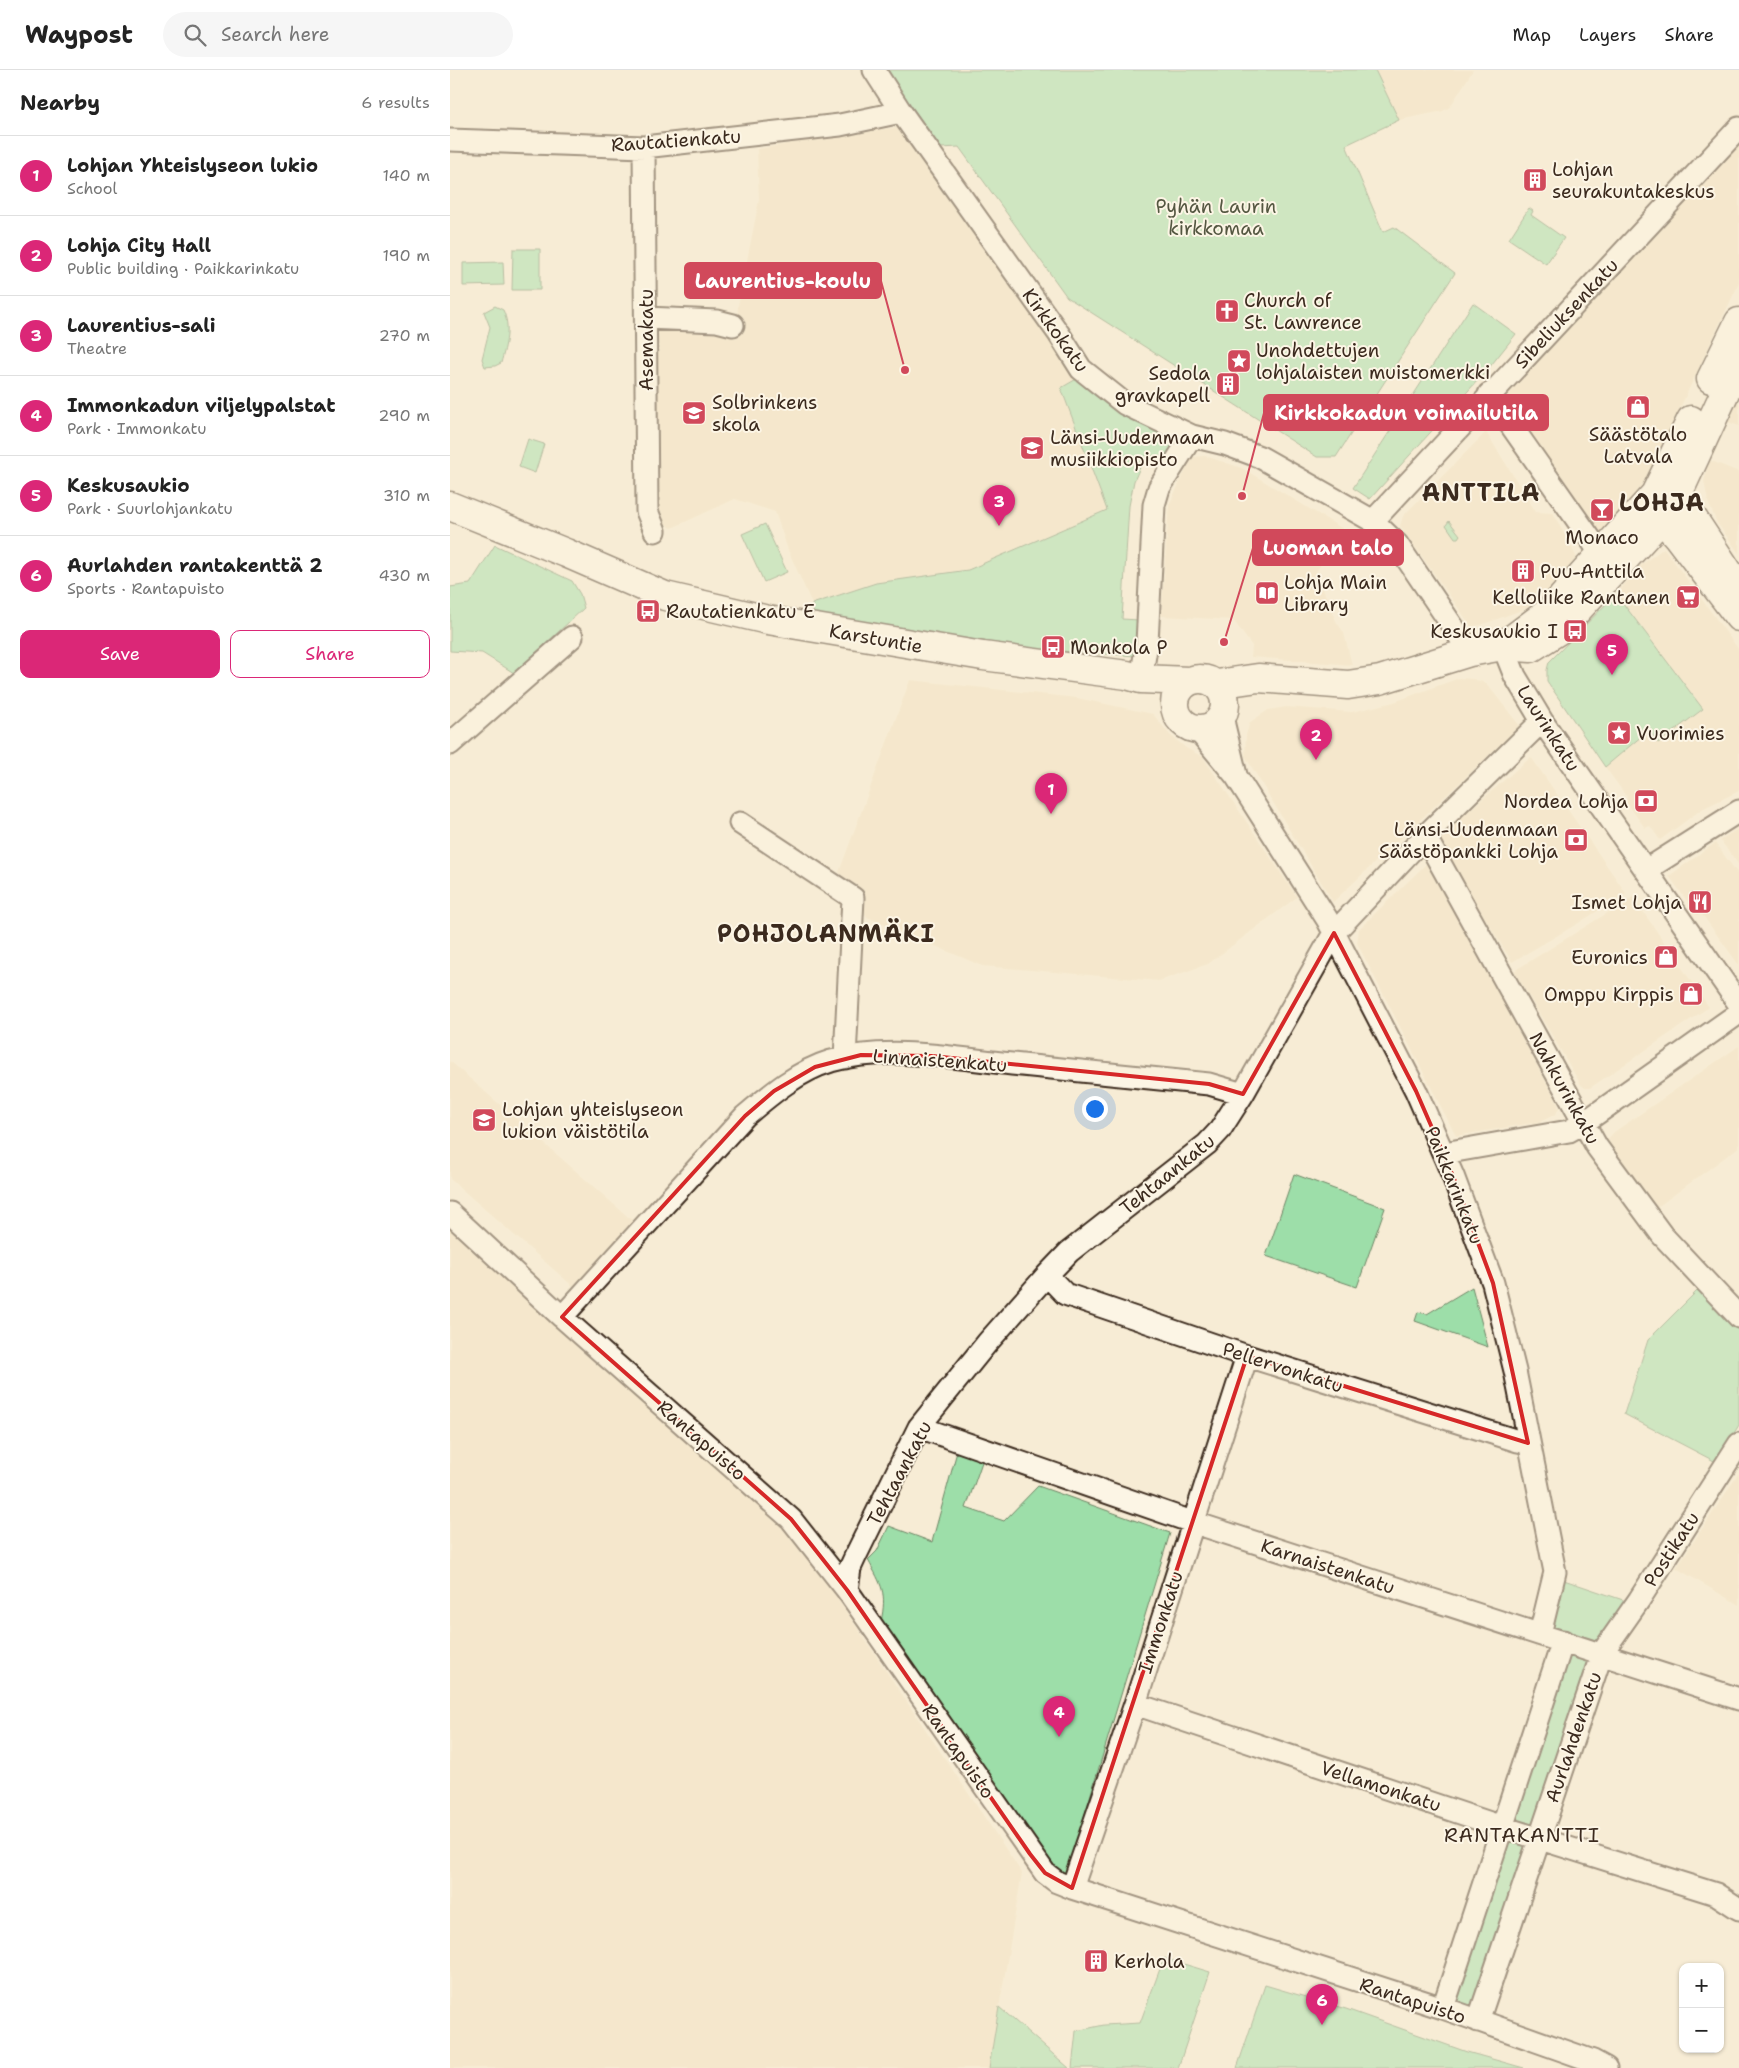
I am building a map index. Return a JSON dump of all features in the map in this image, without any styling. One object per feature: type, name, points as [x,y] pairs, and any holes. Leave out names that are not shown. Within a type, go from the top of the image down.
[{"type":"main road","points":[[1503,646],[1551,610],[1601,554],[1664,503],[1739,322]]},
{"type":"main road","points":[[1222,702],[1259,697],[1285,682],[1348,685],[1380,680],[1470,652],[1503,646],[1531,648],[1559,630],[1664,503],[1738,365]]},
{"type":"main road","points":[[1664,503],[1694,520],[1739,588]]},
{"type":"main road","points":[[1664,503],[1678,536],[1739,616]]},
{"type":"main road","name":"Karstuntie","points":[[450,506],[665,596],[768,620],[983,656],[1127,675],[1140,679],[1190,681]]},
{"type":"main road","points":[[1204,678],[1222,702],[1211,727],[1197,729],[1184,723],[1176,711],[1176,697],[1179,690],[1190,681],[1204,678]]},
{"type":"main road","name":"Karstuntie","points":[[1140,679],[1176,711]]},
{"type":"street","name":"Kirkkokatu","points":[[874,70],[901,112],[1059,334],[1081,369],[1125,404],[1192,436],[1225,444],[1260,457],[1373,521]]},
{"type":"street","name":"Rautatienkatu","points":[[450,140],[644,147],[840,125],[901,112]]},
{"type":"street","name":"Sibeliuksenkatu","points":[[1373,521],[1739,128]]},
{"type":"street","name":"Asemakatu","points":[[644,147],[646,511],[655,531]]},
{"type":"street","points":[[646,318],[716,321],[733,324]]},
{"type":"street","points":[[1490,394],[1601,554]]},
{"type":"street","points":[[1140,679],[1147,644],[1154,505],[1159,488],[1192,436]]},
{"type":"street","points":[[1373,521],[1397,544],[1470,652]]},
{"type":"street","points":[[450,744],[572,637]]},
{"type":"street","name":"Laurinkatu","points":[[1503,646],[1515,676],[1542,721],[1739,1004]]},
{"type":"street","name":"Paikkarinkatu","points":[[1222,702],[1236,776]]},
{"type":"street","name":"Tehtaankatu","points":[[847,1590],[850,1568],[919,1427],[987,1343],[1069,1252],[1207,1144],[1220,1130],[1243,1094],[1334,933],[1425,836],[1542,721]]},
{"type":"street","name":"Paikkarinkatu","points":[[1197,729],[1236,776],[1327,918],[1416,1091],[1444,1153],[1493,1283],[1515,1371],[1555,1572],[1540,1634]]},
{"type":"street","points":[[1646,870],[1739,811]]},
{"type":"street","points":[[740,823],[853,898],[846,1058]]},
{"type":"street","name":"Nahkurinkatu","points":[[1425,836],[1585,1122],[1597,1147],[1662,1235],[1739,1317]]},
{"type":"street","points":[[1444,1153],[1569,1131],[1585,1122],[1739,1013]]},
{"type":"street","name":"Linnaistenkatu","points":[[562,1318],[745,1116],[774,1091],[815,1067],[846,1058],[870,1054],[932,1056],[1209,1084],[1243,1094]]},
{"type":"street","name":"Rantapuisto","points":[[450,1213],[562,1318],[791,1519],[847,1590],[1030,1854],[1045,1873],[1057,1882],[1478,2020],[1593,2061],[1606,2068]]},
{"type":"street","name":"Pellervonkatu","points":[[1047,1275],[1065,1294],[1247,1356],[1518,1441],[1528,1442]]},
{"type":"street","name":"Immonkatu","points":[[1072,1888],[1135,1704],[1247,1356]]},
{"type":"street","name":"Karnaistenkatu","points":[[919,1427],[1192,1522],[1739,1699]]},
{"type":"street","name":"Postikatu","points":[[1602,1654],[1739,1444]]},
{"type":"street","name":"Aurlahdenkatu","points":[[1442,2008],[1564,1641]]},
{"type":"street","name":"Aurlahdenkatu","points":[[1478,2020],[1602,1654]]},
{"type":"street","name":"Vellamonkatu","points":[[1135,1704],[1502,1827],[1716,1894],[1739,1909]]},
{"type":"highlighted area","points":[[1334,933],[1416,1091],[1453,1176],[1493,1283],[1528,1443],[1247,1356],[1072,1888],[1045,1873],[1030,1854],[847,1590],[791,1519],[562,1317],[745,1116],[774,1091],[815,1067],[861,1055],[932,1056],[1209,1084],[1243,1094]]},
{"type":"shaded area","points":[[1375,70],[1473,70],[1450,107],[1443,111],[1399,120]]},
{"type":"shaded area","points":[[900,127],[1080,377],[1061,389],[1107,510],[968,570],[876,583],[812,604],[788,550],[775,512],[735,499],[672,528],[659,521],[653,510],[652,322],[737,327],[738,306],[759,200],[757,149],[844,134]]},
{"type":"shaded area","points":[[1739,144],[1739,283],[1648,476],[1610,528],[1597,534],[1501,395]]},
{"type":"shaded area","points":[[1737,402],[1739,403],[1739,426],[1728,422]]},
{"type":"shaded area","points":[[1486,432],[1536,512],[1553,513],[1577,558],[1541,603],[1481,625],[1471,626],[1400,526],[1403,516]]},
{"type":"shaded area","points":[[1205,456],[1242,468],[1343,529],[1316,572],[1336,621],[1344,633],[1352,665],[1251,657],[1252,646],[1233,620],[1161,616],[1169,505],[1192,457]]},
{"type":"shaded area","points":[[1709,460],[1739,472],[1739,553],[1717,523],[1708,502],[1704,481]]},
{"type":"shaded area","points":[[1664,548],[1739,650],[1739,791],[1702,809],[1660,840],[1650,826],[1645,828],[1626,802],[1627,797],[1605,767],[1649,730],[1658,742],[1703,709],[1616,594],[1642,564]]},
{"type":"shaded area","points":[[1459,678],[1473,679],[1486,683],[1520,726],[1333,902],[1245,756],[1246,735],[1250,722],[1268,710],[1286,707],[1352,712],[1394,702]]},
{"type":"shaded area","points":[[910,680],[1077,698],[1153,714],[1170,735],[1186,748],[1203,757],[1297,897],[1208,964],[1159,981],[982,966],[867,917],[839,872]]},
{"type":"shaded area","points":[[1531,757],[1626,893],[1512,962],[1439,844],[1439,840],[1443,833]]},
{"type":"shaded area","points":[[1739,828],[1739,865],[1720,840]]},
{"type":"shaded area","points":[[1715,843],[1739,875],[1739,965],[1701,913],[1697,915],[1669,876]]},
{"type":"shaded area","points":[[1427,863],[1557,1102],[1559,1108],[1556,1114],[1540,1122],[1456,1136],[1357,943],[1359,929]]},
{"type":"shaded area","points":[[1633,897],[1709,1007],[1590,1088],[1585,1088],[1581,1085],[1514,971]]},
{"type":"shaded area","points":[[1739,1046],[1739,1147],[1652,1211],[1605,1142],[1614,1132]]},
{"type":"shaded area","name":"Lohjan yhteislyseon lukion väistötila","points":[[450,1061],[634,1222],[576,1289],[450,1179]]},
{"type":"shaded area","points":[[450,1226],[794,1534],[1022,1873],[989,2068],[450,2068]]},
{"type":"shaded area","points":[[1739,1473],[1739,1605],[1676,1568]]},
{"type":"green space","name":"Pyhän Laurin kirkkomaa","points":[[886,70],[1375,70],[1399,120],[1346,145],[1383,232],[1394,227],[1455,273],[1336,457],[1317,457],[1067,297],[959,147],[941,148]]},
{"type":"green space","points":[[1529,208],[1533,211],[1531,215],[1564,238],[1546,264],[1509,239]]},
{"type":"green space","points":[[513,249],[540,249],[540,290],[512,290]]},
{"type":"green space","points":[[503,262],[504,285],[463,286],[463,263]]},
{"type":"green space","points":[[1473,303],[1516,334],[1488,369],[1370,499],[1353,488]]},
{"type":"green space","points":[[495,306],[503,310],[505,316],[507,323],[506,343],[501,363],[485,367],[482,359],[490,327],[484,312]]},
{"type":"green space","points":[[1080,377],[1125,415],[1176,443],[1168,457],[1145,456],[1134,481],[1129,506],[1122,619],[1139,620],[1136,656],[1043,650],[814,616],[812,604],[876,583],[968,570],[1107,510],[1061,388]]},
{"type":"green space","points":[[528,439],[544,444],[535,473],[519,467]]},
{"type":"green space","points":[[1449,521],[1460,535],[1458,538],[1455,538],[1446,525]]},
{"type":"green space","points":[[765,524],[787,572],[764,582],[742,534]]},
{"type":"green space","points":[[495,545],[572,581],[580,594],[584,608],[514,673],[482,653],[450,651],[450,587],[470,584]]},
{"type":"green space","points":[[1616,594],[1703,709],[1658,743],[1649,730],[1605,767],[1547,681],[1547,670],[1549,662]]},
{"type":"green space","points":[[1294,1174],[1385,1208],[1357,1287],[1266,1256]]},
{"type":"green space","points":[[1472,1287],[1488,1347],[1415,1321],[1418,1312],[1427,1314]]},
{"type":"green space","points":[[1698,1290],[1739,1326],[1739,1425],[1716,1462],[1624,1414],[1648,1340]]},
{"type":"green space","points":[[958,1448],[983,1459],[966,1508],[1004,1521],[1038,1486],[1170,1533],[1067,1873],[1060,1873],[1053,1869],[881,1622],[883,1612],[882,1590],[868,1560],[877,1551],[889,1526],[932,1542]]},
{"type":"green space","points":[[1558,1578],[1632,1603],[1600,1649],[1546,1632]]},
{"type":"green space","points":[[1565,1648],[1594,1658],[1476,2016],[1447,2006]]},
{"type":"green space","points":[[1164,1958],[1210,1972],[1178,2068],[1072,2068],[1076,2031],[1104,2025],[1140,2023]]},
{"type":"green space","points":[[1265,1985],[1346,2009],[1467,2052],[1524,2068],[1237,2068]]},
{"type":"green space","points":[[999,2007],[1069,2068],[989,2068]]},
{"type":"place","name":"Lohjan seurakuntakeskus","points":[[1535,180]]},
{"type":"place","name":"Church of St. Lawrence","points":[[1227,311]]},
{"type":"place","name":"Unohdettujen lohjalaisten muistomerkki","points":[[1239,361]]},
{"type":"place","name":"Laurentius-koulu","points":[[905,370]]},
{"type":"place","name":"Sedola gravkapell","points":[[1228,384]]},
{"type":"place","name":"Säästötalo Latvala","points":[[1638,407]]},
{"type":"place","name":"Solbrinkens skola","points":[[694,413]]},
{"type":"place","name":"Länsi-Uudenmaan musiikkiopisto","points":[[1032,448]]},
{"type":"place","name":"Kirkkokadun voimailutila","points":[[1242,496]]},
{"type":"place","name":"Monaco","points":[[1602,510]]},
{"type":"place","name":"Laurentius-sali","points":[[999,526]]},
{"type":"place","name":"Puu-Anttila","points":[[1523,571]]},
{"type":"place","name":"Lohja Main Library","points":[[1267,593]]},
{"type":"place","name":"Kelloliike Rantanen","points":[[1688,597]]},
{"type":"place","name":"Rautatienkatu E","points":[[648,611]]},
{"type":"place","name":"Keskusaukio I","points":[[1575,631]]},
{"type":"place","name":"Luoman talo","points":[[1224,642]]},
{"type":"place","name":"Monkola P","points":[[1053,647]]},
{"type":"place","name":"Keskusaukio","points":[[1612,675]]},
{"type":"place","name":"Vuorimies","points":[[1619,733]]},
{"type":"place","name":"Lohja City Hall","points":[[1316,760]]},
{"type":"place","name":"Nordea Lohja","points":[[1646,801]]},
{"type":"place","name":"Lohjan Yhteislyseon lukio","points":[[1051,814]]},
{"type":"place","name":"Länsi-Uudenmaan Säästöpankki Lohja","points":[[1576,840]]},
{"type":"place","name":"Ismet Lohja","points":[[1700,902]]},
{"type":"place","name":"Euronics","points":[[1666,957]]},
{"type":"place","name":"Omppu Kirppis","points":[[1691,994]]},
{"type":"place","name":"Lohjan yhteislyseon lukion väistötila","points":[[484,1120]]},
{"type":"place","name":"Immonkadun viljelypalstat","points":[[1059,1737]]},
{"type":"place","name":"Kerhola","points":[[1096,1961]]},
{"type":"place","name":"Aurlahden rantakenttä 2","points":[[1322,2025]]},
{"type":"district","name":"ANTTILA","points":[[1481,493]]},
{"type":"district","name":"LOHJA","points":[[1662,503]]},
{"type":"district","name":"POHJOLANMÄKI","points":[[826,934]]},
{"type":"district","name":"RANTAKANTTI","points":[[1522,1835]]}]
